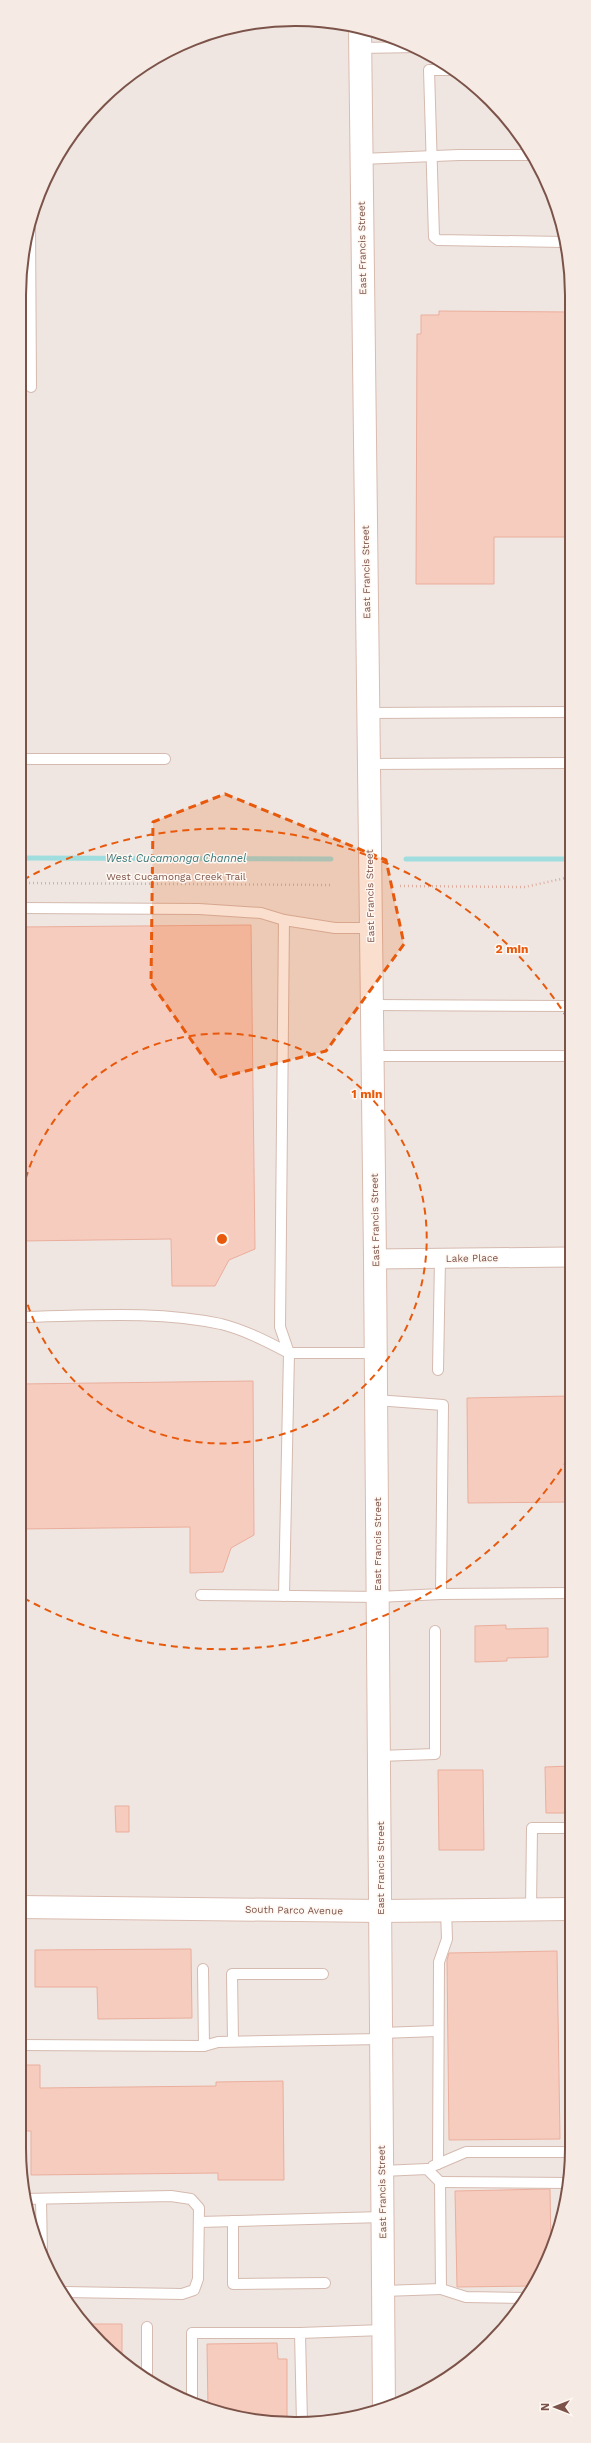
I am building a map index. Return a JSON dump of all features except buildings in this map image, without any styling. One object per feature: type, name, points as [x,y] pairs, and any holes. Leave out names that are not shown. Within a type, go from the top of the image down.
[{"type":"street","name":"East Francis Street","points":[[360,39],[373,1056],[384,2402]]},
{"type":"street","name":"Lake Place","points":[[375,1260],[565,1257]]},
{"type":"street","name":"South Parco Avenue","points":[[26,1907],[380,1910],[565,1909]]},
{"type":"lane","points":[[360,39],[391,44]]},
{"type":"lane","points":[[443,70],[429,70],[433,156],[434,237],[438,240],[560,242]]},
{"type":"lane","points":[[361,159],[525,154]]},
{"type":"lane","points":[[30,248],[31,387]]},
{"type":"lane","points":[[368,713],[565,712]]},
{"type":"lane","points":[[26,759],[165,759]]},
{"type":"lane","points":[[369,764],[565,763]]},
{"type":"lane","points":[[26,908],[199,909],[261,913],[284,920],[335,928],[371,928]]},
{"type":"lane","points":[[284,920],[280,1327],[289,1353],[284,1596]]},
{"type":"lane","points":[[372,1005],[565,1006]]},
{"type":"lane","points":[[373,1056],[565,1056]]},
{"type":"lane","points":[[438,1370],[440,1259]]},
{"type":"lane","points":[[26,1316],[168,1316],[222,1325],[270,1343],[289,1353],[376,1353]]},
{"type":"lane","points":[[376,1400],[443,1405],[441,1594]]},
{"type":"lane","points":[[201,1595],[378,1597],[441,1594],[565,1593]]},
{"type":"lane","points":[[379,1756],[435,1754],[435,1631]]},
{"type":"lane","points":[[531,1909],[532,1828],[565,1828]]},
{"type":"lane","points":[[438,2164],[439,1962],[447,1939],[446,1910]]},
{"type":"lane","points":[[203,1968],[204,2046]]},
{"type":"lane","points":[[233,2042],[232,1974],[322,1974]]},
{"type":"lane","points":[[26,2045],[204,2046],[218,2042],[381,2036],[438,2031]]},
{"type":"lane","points":[[382,2171],[427,2169],[466,2152],[565,2152]]},
{"type":"lane","points":[[427,2169],[440,2182],[441,2289]]},
{"type":"lane","points":[[440,2182],[563,2183]]},
{"type":"lane","points":[[31,2199],[171,2196],[191,2199],[199,2208],[198,2280],[194,2290],[182,2294],[68,2292]]},
{"type":"lane","points":[[41,2199],[42,2238]]},
{"type":"lane","points":[[199,2222],[382,2217]]},
{"type":"lane","points":[[233,2221],[233,2284],[325,2283]]},
{"type":"lane","points":[[383,2291],[441,2289],[466,2297],[519,2298]]},
{"type":"lane","points":[[147,2327],[147,2373]]},
{"type":"lane","points":[[192,2396],[192,2334],[300,2333],[383,2330]]},
{"type":"lane","points":[[300,2333],[302,2417]]},
{"type":"path","points":[[400,886],[525,887],[565,879]]},
{"type":"path","name":"West Cucamonga Creek Trail","points":[[26,883],[332,885]]},
{"type":"highlighted area","points":[[225,794],[386,860],[404,944],[326,1051],[218,1078],[151,983],[153,822]]},
{"type":"shaded area","points":[[296,26],[331,28],[382,40],[415,54],[445,71],[486,105],[520,146],[537,176],[551,209],[563,260],[565,296],[565,2148],[563,2183],[551,2234],[529,2282],[509,2312],[473,2350],[445,2372],[430,2381],[382,2403],[331,2415],[296,2417],[260,2415],[243,2412],[209,2403],[192,2396],[146,2372],[105,2338],[71,2297],[54,2267],[40,2234],[35,2217],[28,2183],[26,296],[28,260],[40,209],[62,161],[71,146],[93,118],[131,82],[146,71],[176,54],[209,40],[226,35],[260,28]]},
{"type":"waterway","name":"West Cucamonga Channel","points":[[26,858],[331,859]]},
{"type":"waterway","name":"West Cucamonga Channel","points":[[406,859],[565,859]]}]
